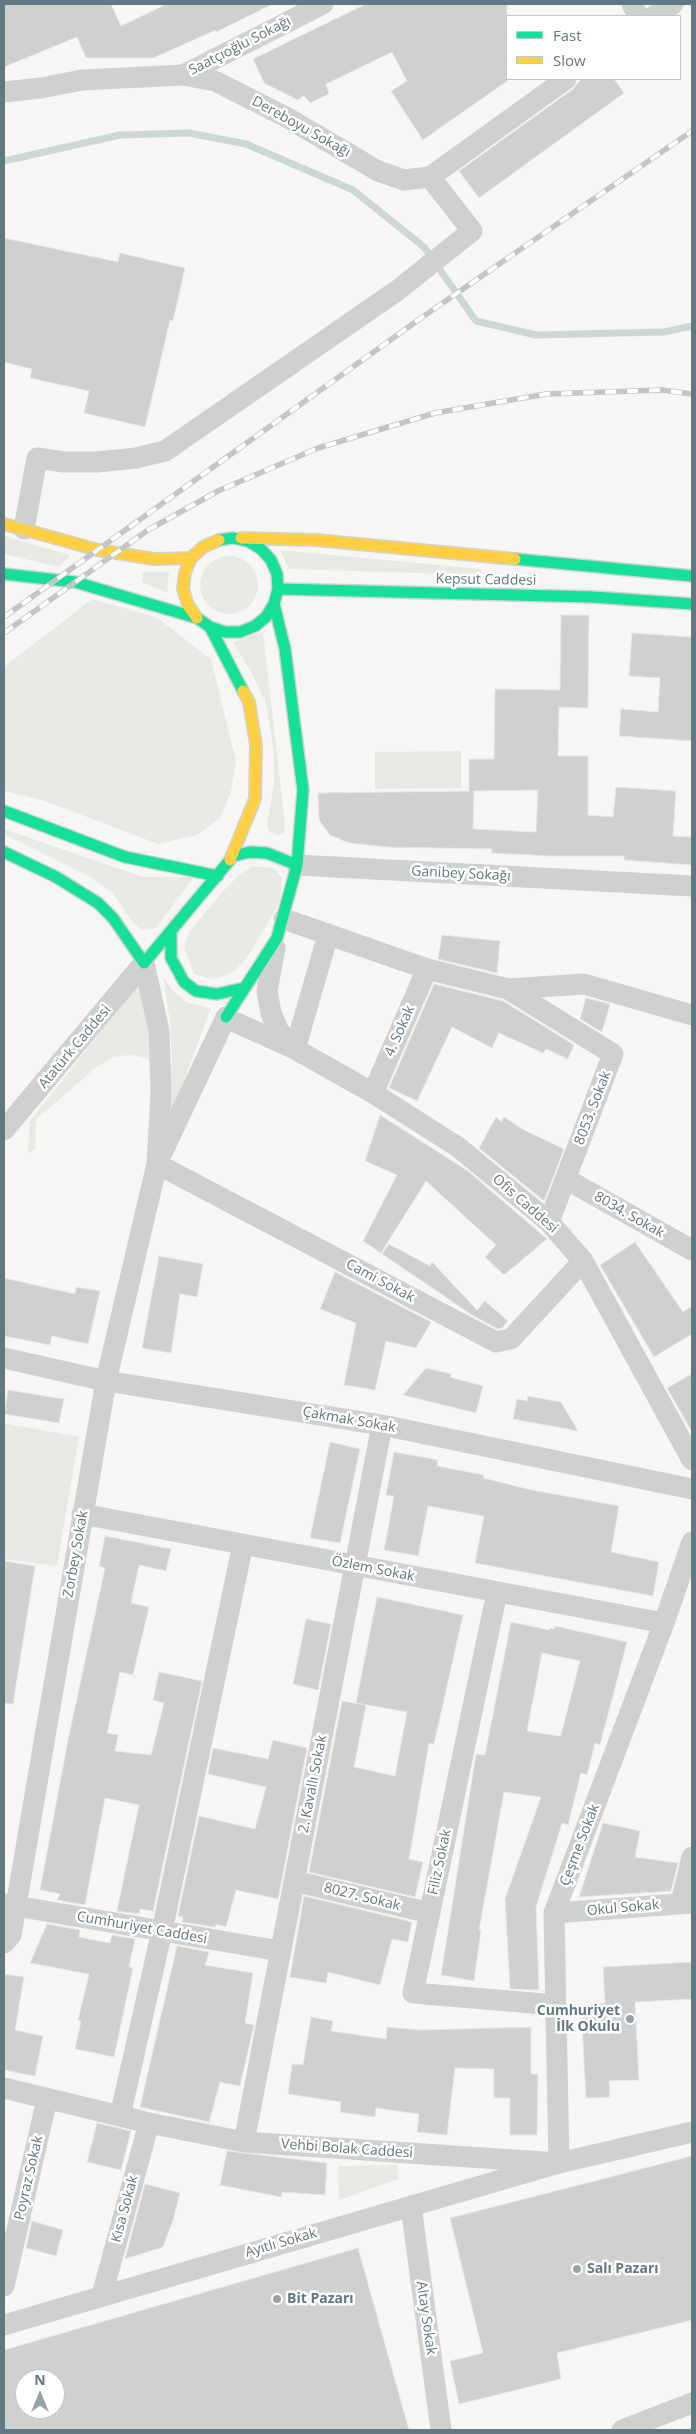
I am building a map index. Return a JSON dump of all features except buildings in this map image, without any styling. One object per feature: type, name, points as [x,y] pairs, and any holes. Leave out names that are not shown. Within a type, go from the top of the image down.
[{"type":"main road","points":[[4,524],[98,550],[154,559],[191,558]]},
{"type":"main road","points":[[234,538],[248,541],[261,549],[274,567],[278,589],[274,604],[266,617],[255,626],[240,632],[225,632],[210,628],[197,618],[188,605],[183,589],[185,573],[191,558],[210,543],[217,540],[234,538]]},
{"type":"main road","name":"Kepsut Caddesi","points":[[234,538],[316,540],[412,551],[692,576]]},
{"type":"main road","points":[[4,574],[75,582],[197,618]]},
{"type":"main road","name":"Kepsut Caddesi","points":[[278,589],[593,598],[692,604]]},
{"type":"main road","points":[[231,1020],[244,988],[280,929],[297,865],[302,790],[285,649],[274,604]]},
{"type":"main road","points":[[4,852],[56,877],[98,903],[118,925],[144,963],[233,856],[255,799],[256,744],[248,702],[210,628]]},
{"type":"main road","points":[[4,811],[125,857],[218,876]]},
{"type":"main road","name":"Ganibey Sokağı","points":[[233,856],[250,852],[267,853],[297,865]]},
{"type":"main road","points":[[171,931],[171,958],[184,982],[196,991],[217,994],[244,988]]},
{"type":"street","name":"Saatçıoğlu Sokağı","points":[[183,75],[323,4]]},
{"type":"street","points":[[656,15],[673,4]]},
{"type":"street","name":"Dereboyu Sokağı","points":[[4,92],[41,88],[82,80],[183,75],[215,80],[286,116],[378,171],[404,180],[430,177],[565,80]]},
{"type":"street","points":[[24,529],[37,458],[64,462],[98,462],[136,458],[165,451],[414,278],[453,248],[472,231],[430,177]]},
{"type":"street","name":"Ganibey Sokağı","points":[[297,865],[692,886]]},
{"type":"street","points":[[280,929],[328,935],[428,969],[508,989],[584,984],[692,1015]]},
{"type":"street","name":"Ofis Caddesi","points":[[280,929],[267,991],[268,1004],[278,1030],[295,1049]]},
{"type":"street","points":[[295,1049],[328,935]]},
{"type":"street","points":[[144,963],[159,1031],[161,1093],[157,1164]]},
{"type":"street","name":"Atatürk Caddesi","points":[[4,1130],[144,963]]},
{"type":"street","name":"4. Sokak","points":[[373,1093],[428,969]]},
{"type":"street","name":"8053. Sokak","points":[[508,989],[613,1054],[549,1222]]},
{"type":"street","points":[[157,1164],[231,1020]]},
{"type":"street","name":"Ofis Caddesi","points":[[231,1020],[295,1049],[373,1093],[458,1147],[549,1222],[583,1261],[692,1460]]},
{"type":"street","name":"Cami Sokak","points":[[157,1164],[496,1342],[511,1339],[583,1261]]},
{"type":"street","name":"Zorbey Sokak","points":[[4,1943],[11,1935],[10,1905],[106,1381],[157,1164]]},
{"type":"street","name":"8034. Sokak","points":[[566,1179],[692,1250]]},
{"type":"street","name":"Çakmak Sokak","points":[[4,1358],[106,1381],[382,1425],[692,1489]]},
{"type":"street","name":"2. Kavallı Sokak","points":[[244,2142],[382,1425]]},
{"type":"street","name":"Özlem Sokak","points":[[82,1514],[664,1624]]},
{"type":"street","name":"Çeşme Sokak","points":[[559,2163],[554,1913],[664,1624],[692,1542]]},
{"type":"street","points":[[120,2116],[162,1931],[243,1544]]},
{"type":"street","name":"Filiz Sokak","points":[[497,1592],[413,1993],[556,2005]]},
{"type":"street","points":[[686,1903],[692,1856]]},
{"type":"street","name":"8027. Sokak","points":[[294,1881],[430,1913]]},
{"type":"street","name":"Okul Sokak","points":[[554,1913],[686,1903]]},
{"type":"street","name":"Cumhuriyet Caddesi","points":[[10,1905],[280,1951]]},
{"type":"street","name":"Vehbi Bolak Caddesi","points":[[4,2088],[149,2124],[244,2142],[559,2163],[692,2132]]},
{"type":"street","name":"Poyraz Sokak","points":[[4,2286],[47,2099]]},
{"type":"street","name":"Kısa Sokak","points":[[102,2295],[149,2124]]},
{"type":"street","name":"Ayıtlı Sokak","points":[[4,2325],[559,2163]]},
{"type":"street","name":"Altay Sokak","points":[[411,2206],[441,2430]]},
{"type":"street","points":[[622,2430],[692,2403]]},
{"type":"shaded area","points":[[4,536],[70,555],[59,567],[4,554]]},
{"type":"shaded area","points":[[280,550],[481,569],[481,573],[479,575],[289,569]]},
{"type":"shaded area","points":[[223,556],[235,556],[250,564],[258,579],[258,591],[250,606],[235,614],[223,614],[208,606],[200,591],[200,579],[208,564]]},
{"type":"shaded area","points":[[143,572],[169,572],[167,593],[142,582]]},
{"type":"shaded area","points":[[92,599],[156,617],[211,659],[236,761],[231,792],[220,818],[197,835],[158,844],[45,801],[4,791],[4,667]]},
{"type":"shaded area","points":[[263,632],[285,825],[284,833],[279,835],[269,832],[267,823],[274,785],[274,751],[266,704],[253,675],[233,642]]},
{"type":"shaded area","points":[[461,751],[461,788],[375,789],[375,752]]},
{"type":"shaded area","points":[[4,829],[143,877],[194,877],[156,928],[142,930],[133,923],[112,892],[90,877],[4,834]]},
{"type":"shaded area","points":[[252,866],[274,868],[282,878],[280,902],[250,953],[236,970],[225,976],[211,979],[194,974],[184,947],[189,932],[225,889],[240,874]]},
{"type":"shaded area","points":[[163,977],[173,991],[188,1003],[211,1008],[166,1129],[172,1061],[170,1022]]},
{"type":"shaded area","points":[[139,983],[149,1036],[149,1061],[143,1057],[129,1055],[113,1057],[94,1069],[36,1120],[35,1149],[28,1153],[30,1121]]},
{"type":"shaded area","points":[[4,1423],[79,1437],[57,1566],[4,1559]]},
{"type":"shaded area","points":[[397,2165],[398,2179],[339,2200],[338,2166]]},
{"type":"waterway","points":[[4,161],[120,135],[189,133],[246,144],[353,190],[424,247],[476,321],[536,335],[664,332],[692,326]]},
{"type":"railway","points":[[4,617],[421,318],[692,131]]},
{"type":"railway","points":[[4,633],[148,530],[218,491],[318,448],[435,413],[546,394],[662,390],[692,394]]},
{"type":"traffic: fast","points":[[4,574],[75,582],[197,618],[210,627],[225,632],[240,632],[255,626],[266,617],[274,604],[278,589],[277,574],[271,560],[261,549],[248,541],[233,538],[219,540]]},
{"type":"traffic: fast","points":[[515,559],[692,576]]},
{"type":"traffic: fast","points":[[278,589],[593,597],[692,604]]},
{"type":"traffic: fast","points":[[226,1017],[277,938],[297,865],[303,790],[285,649],[274,604]]},
{"type":"traffic: fast","points":[[210,627],[243,691]]},
{"type":"traffic: fast","points":[[4,811],[125,857],[218,876]]},
{"type":"traffic: fast","points":[[4,852],[56,877],[98,903],[113,918],[144,963],[230,860]]},
{"type":"traffic: fast","points":[[233,856],[250,852],[267,853],[297,865]]},
{"type":"traffic: fast","points":[[171,931],[171,958],[184,982],[196,991],[217,994],[244,988]]},
{"type":"traffic: slow","points":[[4,524],[98,550],[154,559],[191,558]]},
{"type":"traffic: slow","points":[[241,538],[316,540],[515,559]]},
{"type":"traffic: slow","points":[[197,618],[188,605],[183,589],[185,573],[191,558],[203,547],[219,540]]},
{"type":"traffic: slow","points":[[230,860],[255,799],[256,745],[249,702],[243,691]]},
{"type":"place","name":"Cumhuriyet İlk Okulu","points":[[630,2019]]},
{"type":"place","name":"Salı Pazarı","points":[[577,2269]]},
{"type":"place","name":"Bit Pazarı","points":[[277,2299]]}]
